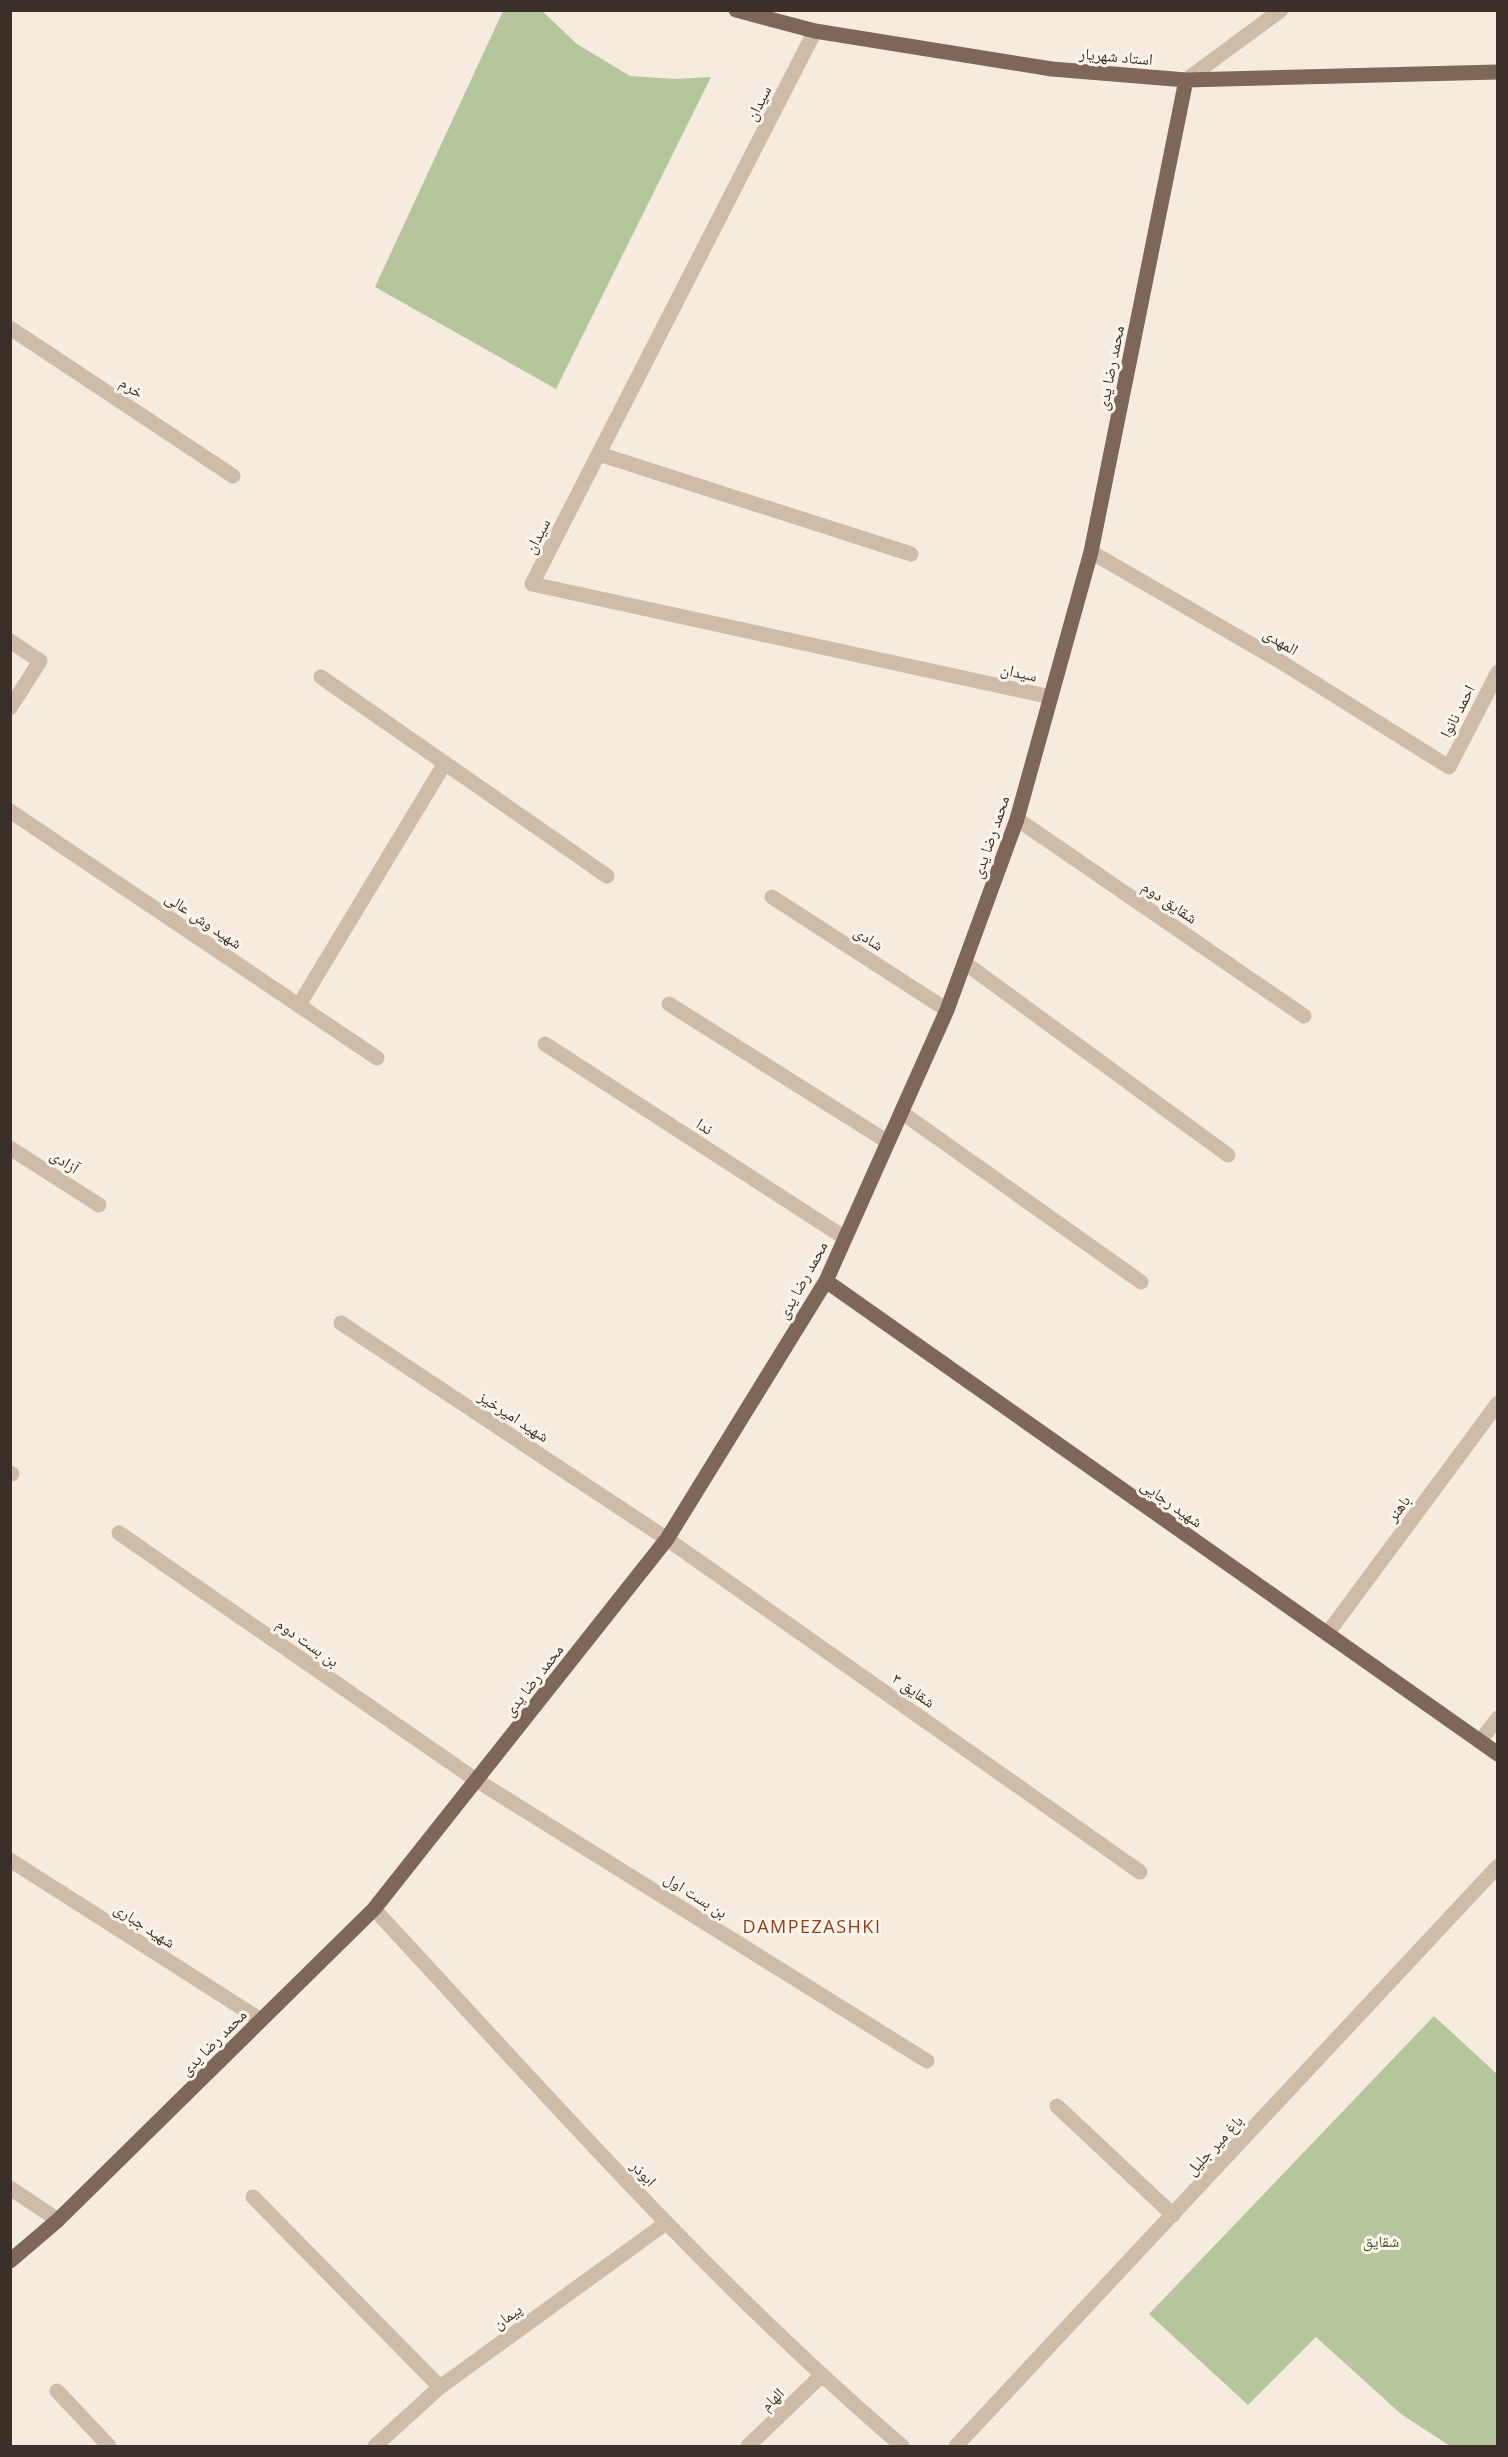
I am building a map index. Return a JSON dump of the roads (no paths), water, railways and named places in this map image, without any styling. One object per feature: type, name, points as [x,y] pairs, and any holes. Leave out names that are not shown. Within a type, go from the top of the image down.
[{"type":"main road","name":"استاد شهریار","points":[[736,10],[815,31],[1052,69],[1186,80],[1497,72]]},
{"type":"main road","name":"محمد رضا یدی","points":[[10,2261],[58,2220],[374,1909],[668,1539],[826,1281],[947,1010],[1017,819],[1091,552],[1186,80]]},
{"type":"main road","name":"شهید رجایی","points":[[826,1281],[1497,1754]]},
{"type":"street","points":[[1186,80],[1281,10]]},
{"type":"street","name":"سیدان","points":[[815,31],[532,584],[1051,697]]},
{"type":"street","name":"خرم","points":[[10,328],[233,476]]},
{"type":"street","points":[[598,454],[911,554]]},
{"type":"street","name":"المهدی","points":[[1091,552],[1278,660],[1449,767]]},
{"type":"street","points":[[10,641],[40,661],[10,708]]},
{"type":"street","name":"احمد نانوا","points":[[1449,767],[1497,672]]},
{"type":"street","points":[[321,677],[607,876]]},
{"type":"street","points":[[299,1005],[445,763]]},
{"type":"street","name":"شهید وش عالی","points":[[10,811],[377,1058]]},
{"type":"street","name":"شقایق دوم","points":[[1017,819],[1304,1016]]},
{"type":"street","name":"شادی","points":[[772,897],[947,1010]]},
{"type":"street","points":[[965,963],[1228,1155]]},
{"type":"street","points":[[669,1004],[888,1142]]},
{"type":"street","name":"ندا","points":[[544,1044],[845,1238]]},
{"type":"street","points":[[902,1112],[1141,1282]]},
{"type":"street","name":"آزادی","points":[[10,1148],[99,1205]]},
{"type":"street","name":"شهید امیرخیز","points":[[341,1323],[668,1539]]},
{"type":"street","name":"باهنر","points":[[1327,1634],[1497,1403]]},
{"type":"street","name":"بن بست دوم","points":[[119,1533],[476,1780]]},
{"type":"street","name":"شقایق ۳","points":[[668,1539],[1140,1872]]},
{"type":"street","points":[[1480,1742],[1497,1718]]},
{"type":"street","name":"بن بست اول","points":[[476,1780],[927,2061]]},
{"type":"street","name":"شهید جباری","points":[[10,1860],[261,2020]]},
{"type":"street","name":"باغ میر جلیل","points":[[956,2446],[1497,1866]]},
{"type":"street","name":"ابوذر","points":[[374,1909],[666,2223],[820,2377],[902,2446]]},
{"type":"street","points":[[1056,2106],[1173,2215]]},
{"type":"street","points":[[10,2188],[58,2220]]},
{"type":"street","points":[[253,2197],[440,2387]]},
{"type":"street","name":"پیمان","points":[[375,2446],[440,2387],[666,2223]]},
{"type":"street","name":"الهام","points":[[748,2446],[820,2377]]},
{"type":"street","points":[[57,2391],[109,2446]]},
{"type":"district","name":"DAMPEZASHKI","points":[[812,1926]]},
{"type":"park label","name":"شقایق","points":[[1381,2241]]}]
